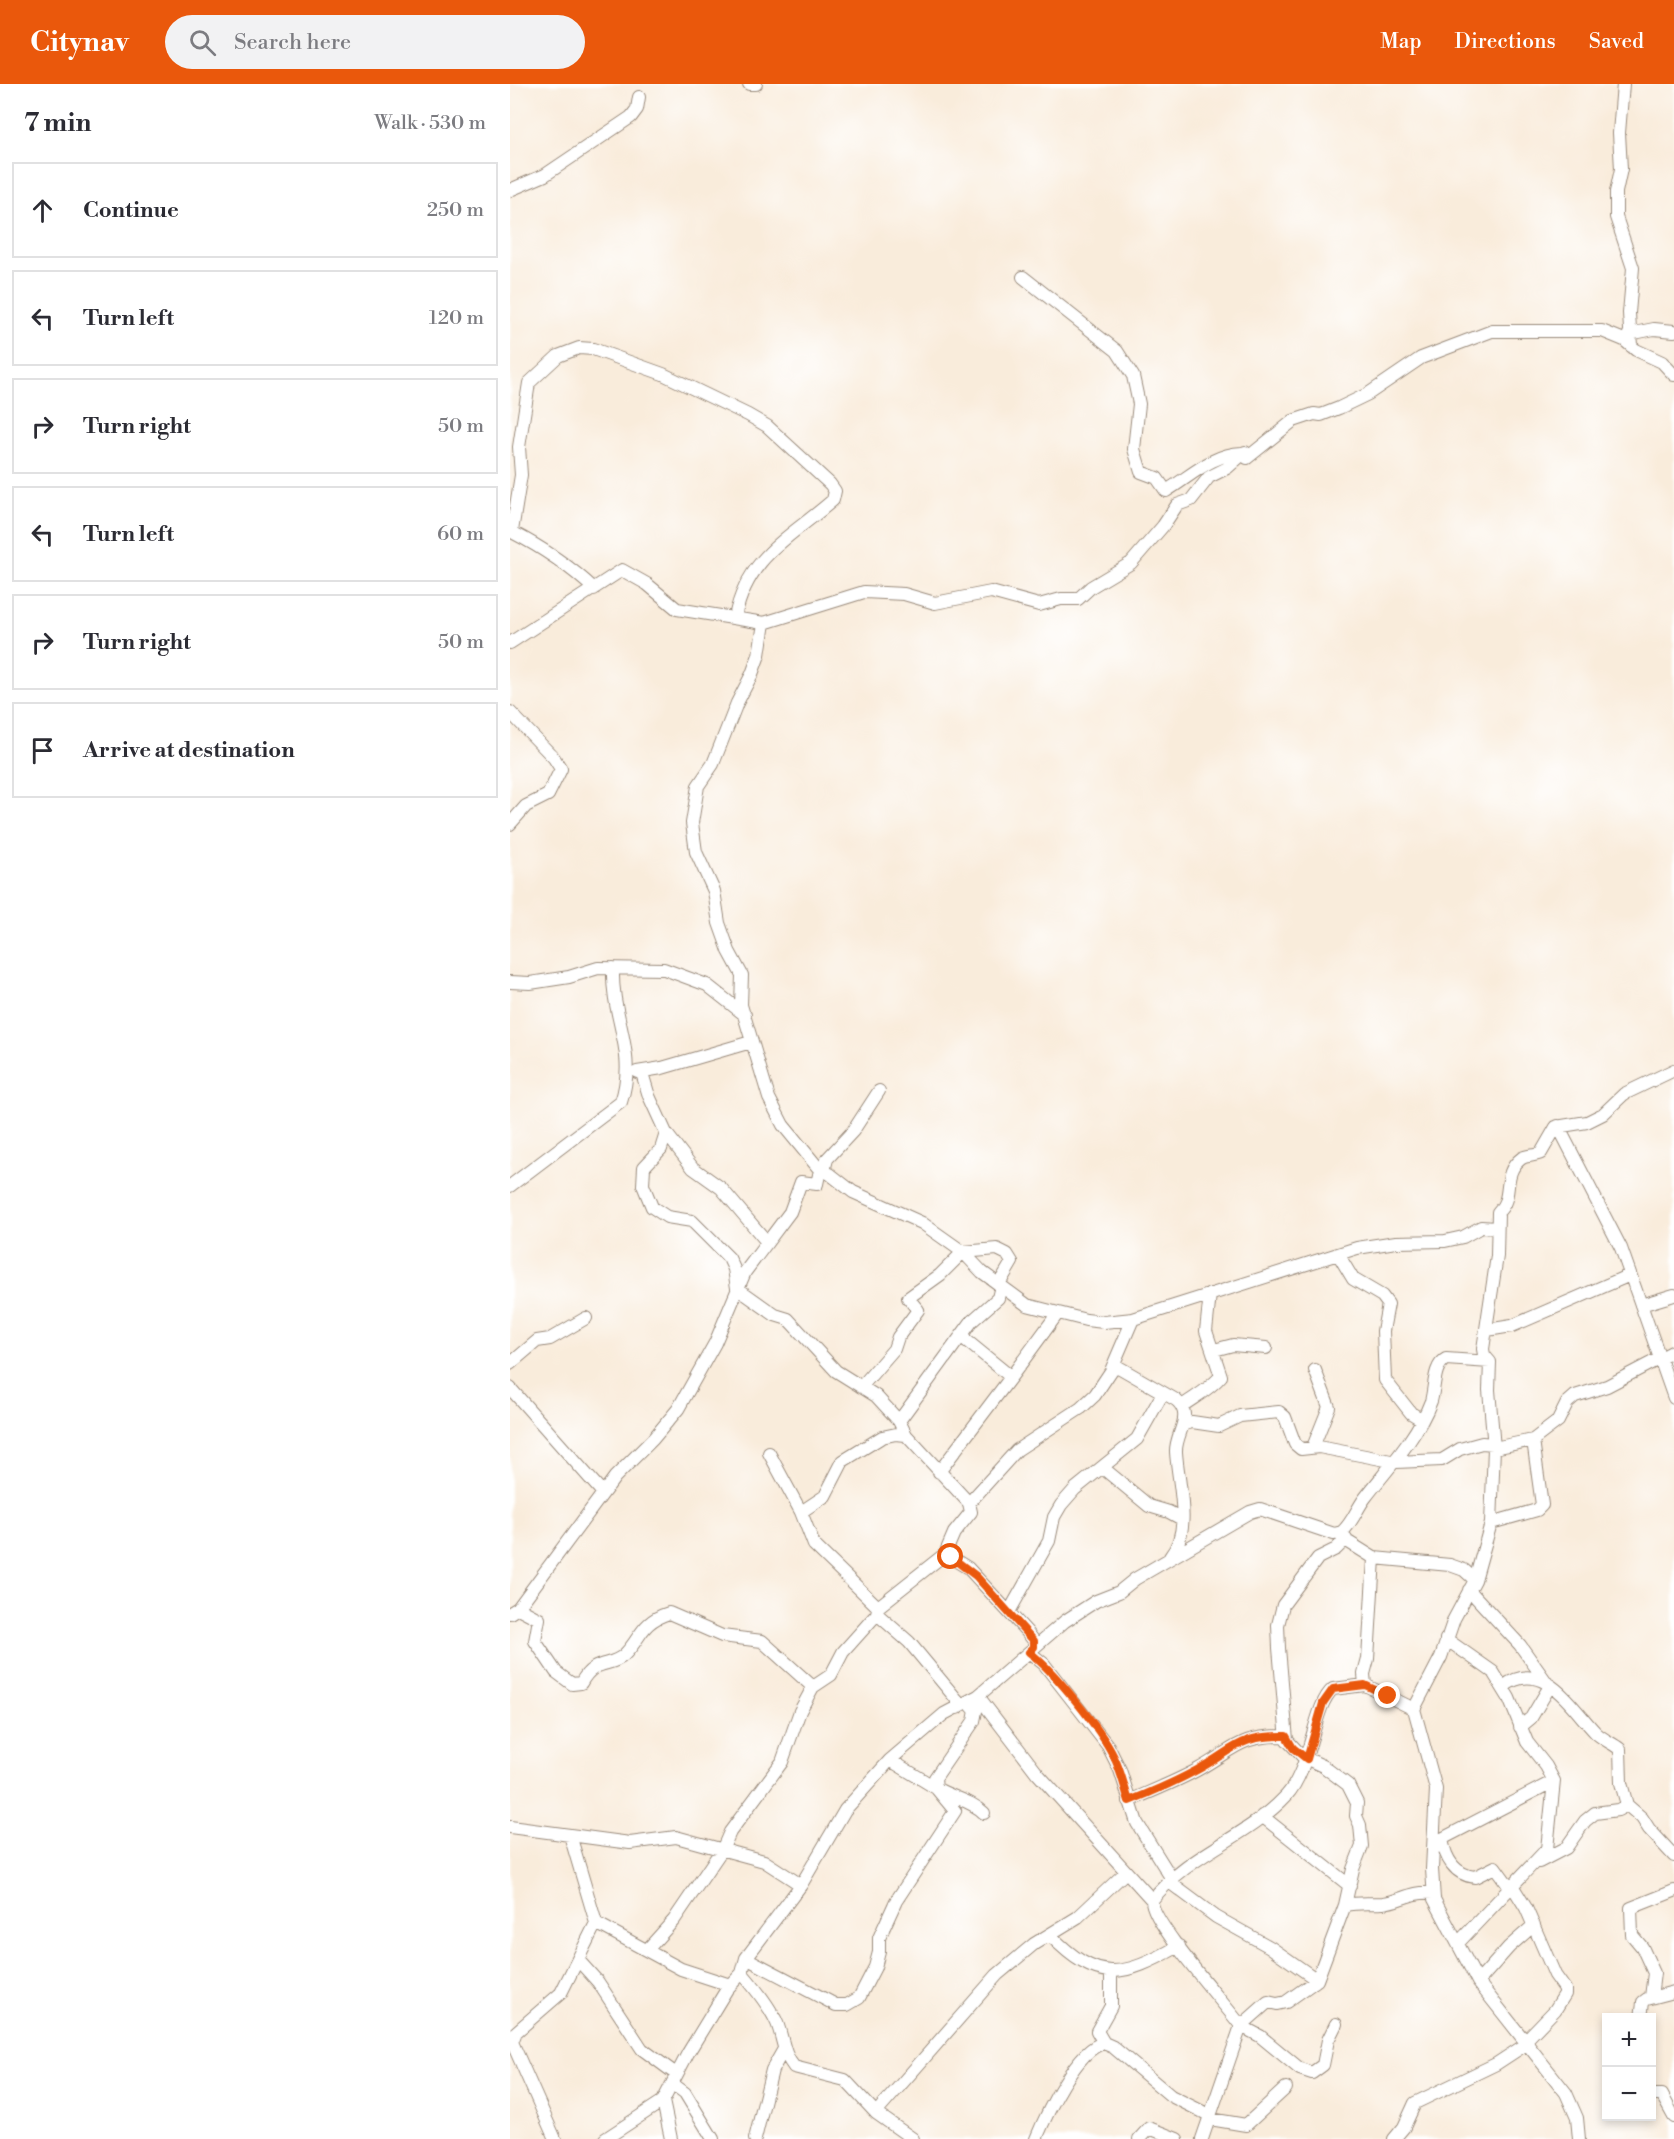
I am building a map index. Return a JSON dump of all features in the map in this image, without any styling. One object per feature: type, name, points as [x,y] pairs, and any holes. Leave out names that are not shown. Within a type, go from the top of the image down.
[{"type":"street","points":[[749,84],[756,84]]},
{"type":"street","points":[[1623,84],[1619,133],[1621,169],[1616,192],[1616,217],[1633,268],[1629,333],[1631,346]]},
{"type":"street","points":[[510,190],[545,175],[631,117],[637,109],[639,97]]},
{"type":"street","points":[[1023,277],[1117,351],[1133,376],[1139,404],[1139,423],[1134,448],[1141,472],[1157,478],[1166,491],[1212,460],[1230,453],[1245,452],[1246,458],[1299,418],[1322,415],[1352,399],[1364,396],[1421,358],[1492,331],[1602,331],[1624,340],[1662,362],[1674,375]]},
{"type":"street","points":[[1629,333],[1654,328],[1674,331]]},
{"type":"street","points":[[594,589],[571,567],[511,531],[513,504],[521,475],[519,447],[529,383],[549,363],[571,349],[593,349],[663,374],[732,405],[767,426],[835,491],[833,500],[774,546],[760,561],[739,596],[735,617]]},
{"type":"street","points":[[510,643],[622,570],[627,571],[677,609],[764,623],[864,592],[904,594],[940,603],[991,592],[1039,605],[1061,599],[1078,599],[1091,587],[1131,563],[1163,526],[1177,505],[1191,500],[1209,477],[1231,465],[1242,453]]},
{"type":"street","points":[[764,623],[756,665],[737,703],[713,764],[698,786],[692,810],[696,852],[714,891],[719,923],[729,951],[742,975],[740,992],[751,1042],[774,1110],[795,1141],[822,1171],[859,1194],[922,1223],[963,1252],[982,1272],[1028,1305],[1104,1322],[1133,1319],[1357,1248],[1391,1243],[1445,1241],[1463,1237],[1481,1227],[1497,1228]]},
{"type":"street","points":[[510,712],[554,758],[561,769],[548,795],[526,806],[510,824]]},
{"type":"street","points":[[510,982],[530,983],[569,977],[598,968],[647,967],[676,972],[707,985],[745,1015]]},
{"type":"street","points":[[510,1186],[619,1105],[628,1070],[626,1044],[612,992],[613,968]]},
{"type":"street","points":[[628,1070],[642,1073],[751,1042]]},
{"type":"street","points":[[1579,2139],[1572,2103],[1527,2042],[1478,1982],[1440,1914],[1433,1893],[1438,1841],[1436,1789],[1414,1709],[1441,1657],[1446,1639],[1472,1585],[1491,1524],[1493,1446],[1489,1390],[1490,1362],[1483,1352],[1497,1256],[1497,1212],[1504,1207],[1508,1196],[1509,1173],[1522,1159],[1541,1153],[1554,1128],[1587,1122],[1603,1114],[1624,1094],[1674,1071]]},
{"type":"street","points":[[642,1073],[649,1096],[666,1133],[693,1168],[721,1188],[767,1242]]},
{"type":"street","points":[[813,1687],[762,1641],[722,1636],[669,1613],[660,1616],[644,1629],[621,1657],[600,1663],[584,1677],[581,1683],[572,1684],[556,1672],[535,1641],[539,1619],[514,1611],[603,1492],[633,1456],[653,1439],[678,1409],[715,1343],[745,1272],[790,1212],[801,1182],[817,1184],[827,1159],[853,1131],[879,1091]]},
{"type":"street","points":[[1558,1126],[1620,1248],[1674,1398]]},
{"type":"street","points":[[646,1950],[674,1920],[723,1848],[730,1832],[782,1762],[800,1711],[813,1687],[831,1675],[843,1652],[878,1610],[945,1554],[954,1533],[971,1512],[969,1503],[906,1435],[899,1421],[876,1396],[836,1371],[788,1319],[775,1315],[737,1288],[732,1263],[692,1221],[660,1214],[647,1198],[642,1185],[644,1167],[658,1154],[666,1133]]},
{"type":"street","points":[[861,1388],[894,1348],[898,1337],[918,1310],[908,1298],[939,1275],[963,1252],[997,1249],[1007,1254],[1012,1262],[1000,1285],[998,1298],[980,1311],[899,1421]]},
{"type":"street","points":[[1338,1254],[1353,1279],[1382,1296],[1388,1304],[1382,1340],[1385,1380],[1411,1413],[1421,1419]]},
{"type":"street","points":[[1487,1330],[1512,1326],[1630,1275]]},
{"type":"street","points":[[1182,1406],[1210,1388],[1221,1376],[1206,1325],[1210,1294]]},
{"type":"street","points":[[1641,1305],[1674,1295]]},
{"type":"street","points":[[939,1472],[1058,1313]]},
{"type":"street","points":[[510,1365],[537,1341],[550,1339],[586,1317]]},
{"type":"street","points":[[969,1503],[1017,1450],[1065,1421],[1096,1393],[1112,1368],[1133,1319]]},
{"type":"street","points":[[962,1337],[1011,1377]]},
{"type":"street","points":[[1214,1350],[1233,1345],[1266,1348]]},
{"type":"street","points":[[1167,1561],[1178,1547],[1182,1520],[1182,1483],[1176,1450],[1179,1435],[1185,1425],[1192,1422],[1219,1426],[1240,1416],[1279,1412],[1285,1417],[1295,1444],[1301,1449],[1313,1447],[1396,1461],[1442,1460],[1460,1449],[1482,1443],[1493,1446],[1533,1440],[1558,1421],[1567,1403],[1575,1395],[1607,1386],[1674,1351]]},
{"type":"street","points":[[1202,2139],[1241,2026],[1268,2002],[1277,2004],[1286,2002],[1317,1980],[1345,1905],[1362,1846],[1360,1825],[1356,1816],[1357,1803],[1348,1785],[1323,1766],[1307,1759],[1293,1748],[1286,1736],[1279,1648],[1281,1611],[1317,1558],[1336,1550],[1365,1498],[1396,1461],[1431,1402],[1442,1361],[1446,1359],[1490,1362]]},
{"type":"street","points":[[1112,1368],[1117,1365],[1182,1406],[1185,1425]]},
{"type":"street","points":[[1313,1447],[1329,1407],[1315,1370]]},
{"type":"street","points":[[510,1388],[603,1492]]},
{"type":"street","points":[[1009,1612],[1052,1535],[1056,1512],[1076,1489],[1137,1439],[1163,1393]]},
{"type":"street","points":[[801,1512],[825,1496],[843,1461],[882,1437],[896,1434],[906,1435]]},
{"type":"street","points":[[1491,1524],[1542,1506],[1533,1440]]},
{"type":"street","points":[[769,1453],[801,1512],[814,1545],[909,1642],[958,1701],[968,1702],[1037,1773],[1152,1900],[1153,1910],[1241,2026],[1260,2036],[1300,2069],[1314,2073],[1326,2058],[1328,2040],[1336,2024]]},
{"type":"street","points":[[1103,1468],[1149,1506],[1169,1512],[1182,1520]]},
{"type":"street","points":[[605,2139],[663,2102],[730,1985],[742,1973],[746,1958],[801,1885],[845,1810],[890,1760],[924,1729],[968,1702],[1065,1621],[1250,1512],[1260,1509],[1344,1536],[1374,1558],[1450,1565],[1464,1570],[1472,1585],[1520,1645],[1548,1685],[1577,1710],[1606,1741],[1620,1749],[1622,1783],[1627,1805],[1642,1818],[1674,1856]]},
{"type":"street","points":[[945,1554],[968,1568],[1009,1612],[1034,1641],[1032,1650]]},
{"type":"street","points":[[1365,1685],[1374,1558]]},
{"type":"street","points":[[1446,1639],[1485,1665],[1503,1688],[1527,1742],[1554,1780],[1547,1849],[1458,1943]]},
{"type":"street","points":[[1032,1650],[1108,1746],[1120,1770],[1129,1801],[1145,1839],[1170,1880],[1216,1917],[1270,1947],[1317,1980]]},
{"type":"street","points":[[1503,1688],[1517,1678],[1527,1676],[1548,1685]]},
{"type":"street","points":[[1152,1900],[1182,1869],[1262,1816],[1287,1795],[1307,1759],[1328,1693],[1341,1686],[1365,1685],[1414,1709]]},
{"type":"street","points":[[1520,1727],[1531,1718],[1548,1685]]},
{"type":"street","points":[[746,1958],[836,2005],[847,2005],[859,1998],[875,1967],[879,1938],[896,1901],[955,1814],[954,1809],[936,1788],[935,1779],[974,1721],[976,1711],[968,1702]]},
{"type":"street","points":[[1129,1801],[1197,1770],[1242,1741],[1260,1736],[1286,1736]]},
{"type":"street","points":[[890,1760],[949,1796],[976,1805],[984,1813]]},
{"type":"street","points":[[1438,1841],[1554,1780]]},
{"type":"street","points":[[1534,1862],[1543,1861],[1566,1848],[1585,1821],[1595,1813],[1618,1810],[1627,1805]]},
{"type":"street","points":[[1262,1816],[1350,1886]]},
{"type":"street","points":[[513,1829],[630,1843],[676,1837],[764,1861],[801,1885]]},
{"type":"street","points":[[555,2139],[513,2044],[512,2033],[561,1993],[579,1962],[597,1923],[570,1835]]},
{"type":"street","points":[[1394,2139],[1404,2127],[1415,2103],[1496,2064],[1527,2042],[1565,1994],[1565,1989],[1555,1975],[1533,1925],[1512,1888],[1494,1866],[1475,1877],[1454,1868],[1438,1841]]},
{"type":"street","points":[[876,2113],[997,1975],[1078,1917],[1126,1872]]},
{"type":"street","points":[[1651,1997],[1654,1973],[1642,1947],[1632,1935],[1631,1908],[1674,1891]]},
{"type":"street","points":[[1345,1905],[1356,1902],[1387,1902],[1408,1894],[1433,1893]]},
{"type":"street","points":[[597,1923],[687,1971],[730,1985]]},
{"type":"street","points":[[1478,1982],[1509,1947],[1533,1925]]},
{"type":"street","points":[[1050,1935],[1068,1953],[1099,1971],[1111,1972],[1148,1964],[1179,1946]]},
{"type":"street","points":[[579,1962],[598,1982],[642,2049],[675,2079],[713,2139]]},
{"type":"street","points":[[1111,1972],[1111,2006],[1097,2031],[1104,2043],[1113,2047],[1171,2096],[1210,2117],[1246,2125],[1286,2088]]},
{"type":"street","points":[[742,1973],[758,1991],[775,2019],[791,2063],[798,2069],[840,2077],[850,2083],[876,2113],[914,2139]]},
{"type":"street","points":[[1642,2013],[1644,2002],[1651,1997],[1674,1992]]},
{"type":"street","points":[[1036,2139],[1066,2079],[1094,2046],[1104,2043]]},
{"type":"street","points":[[755,2139],[772,2070],[784,2049]]},
{"type":"street","points":[[1656,2095],[1662,2095],[1674,2117]]},
{"type":"street","points":[[663,2102],[671,2139]]},
{"type":"street","points":[[1139,2139],[1142,2132],[1149,2128],[1177,2139]]},
{"type":"route","points":[[951,1557],[976,1576],[1034,1641],[1034,1647],[1029,1652],[1044,1664],[1108,1746],[1120,1770],[1129,1801],[1197,1770],[1250,1738],[1286,1736],[1293,1748],[1307,1759],[1323,1703],[1333,1689],[1341,1686],[1365,1685],[1388,1696]]}]
